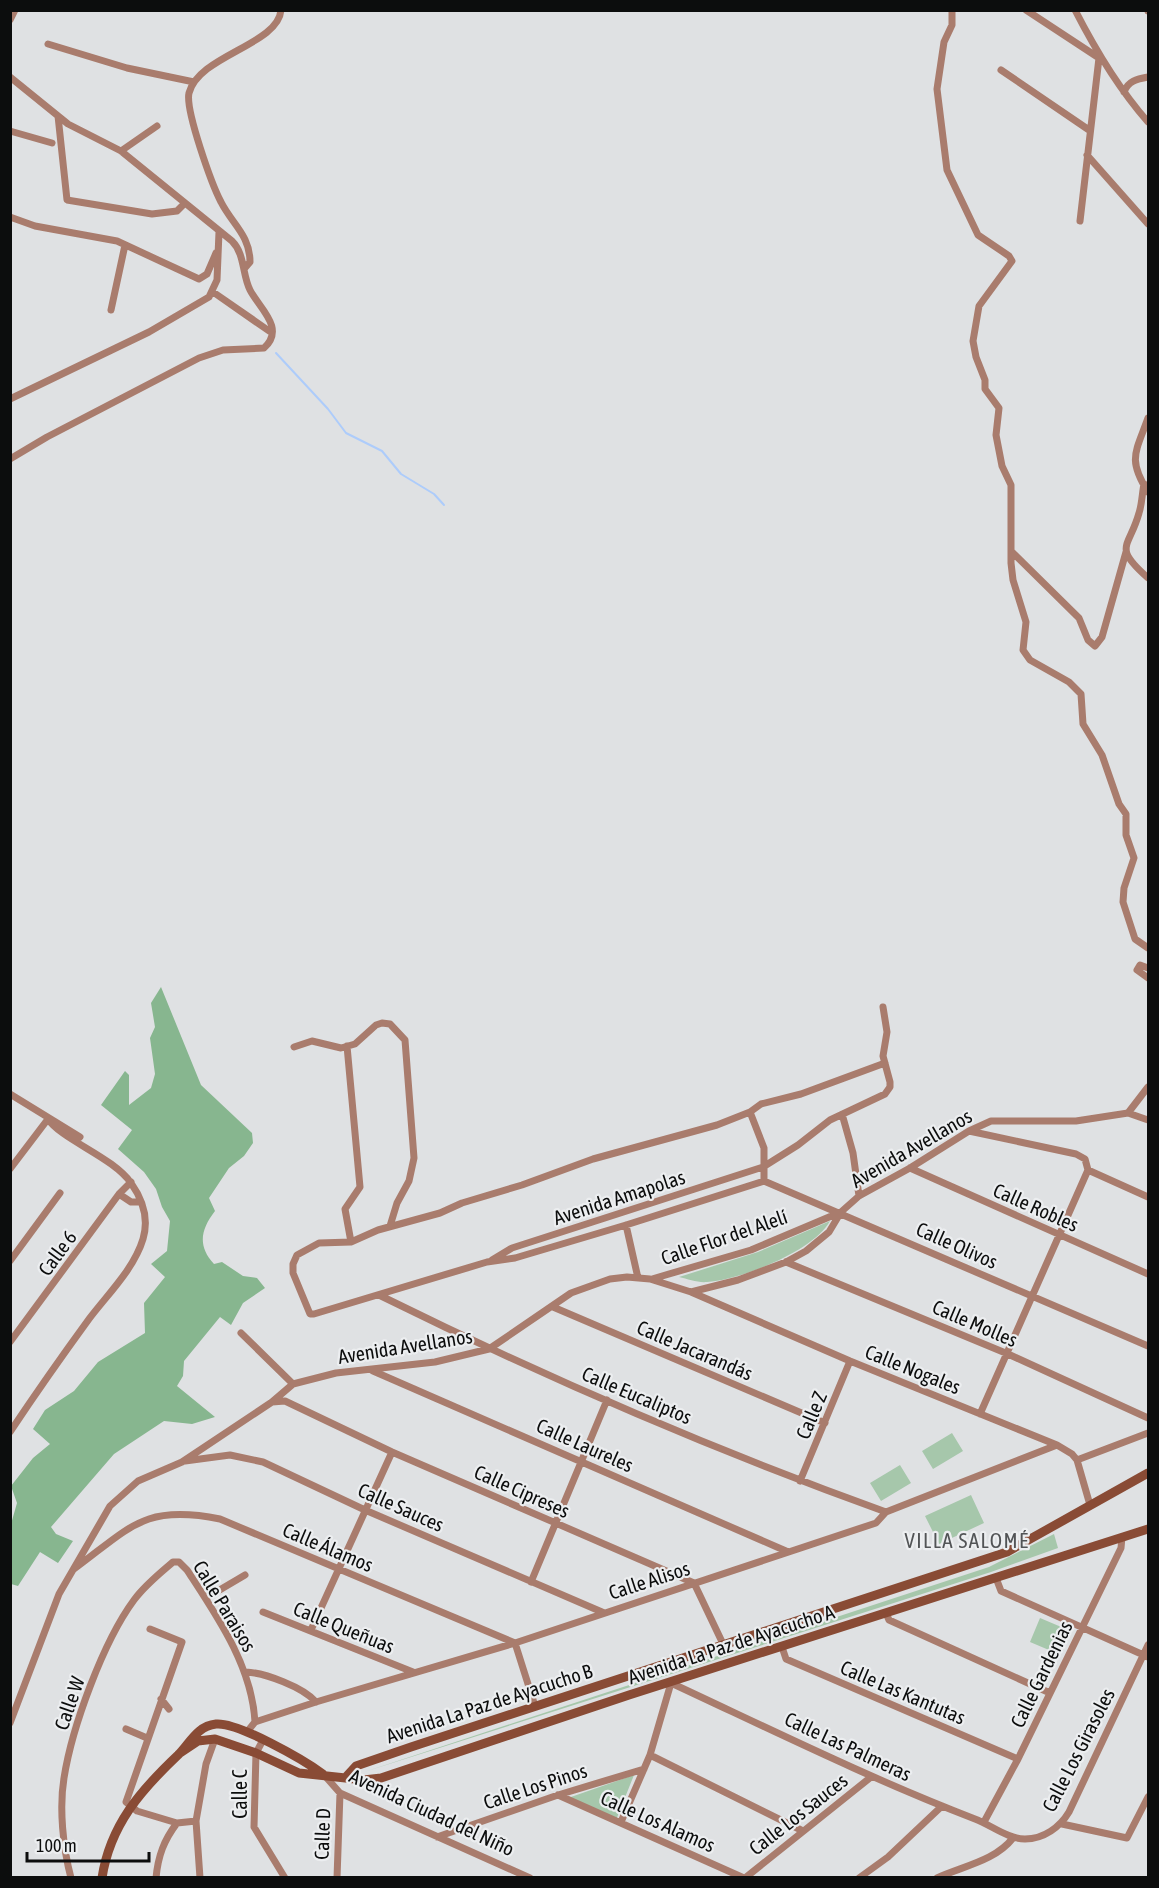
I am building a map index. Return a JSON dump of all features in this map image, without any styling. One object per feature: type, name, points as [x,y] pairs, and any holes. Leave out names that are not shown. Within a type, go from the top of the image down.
[{"type":"main road","name":"Avenida La Paz de Ayacucho B","points":[[345,1778],[356,1766],[1007,1552],[1149,1473]]},
{"type":"main road","name":"Avenida La Paz de Ayacucho A","points":[[323,1774],[369,1780],[381,1778],[1149,1529]]},
{"type":"main road","name":"Avenida Ciudad del Niño","points":[[102,1878],[108,1848],[130,1807],[151,1779],[180,1753],[198,1731],[208,1725],[231,1725],[263,1740],[323,1774]]},
{"type":"main road","name":"Avenida Ciudad del Niño","points":[[180,1753],[198,1742],[214,1739],[256,1753],[299,1773],[312,1776],[323,1774]]},
{"type":"street","points":[[10,20],[15,10]]},
{"type":"street","points":[[244,269],[250,262],[249,245],[219,200],[189,112],[190,92],[194,82],[229,53],[274,27],[280,20],[281,10]]},
{"type":"street","points":[[952,10],[952,25],[944,42],[937,89],[947,170],[978,235],[1009,256],[1012,261],[979,306],[973,341],[987,396],[999,408],[996,435],[1002,466],[1011,485],[1013,580],[1026,622],[1023,650],[1030,660],[1069,682],[1081,694],[1083,724],[1102,754],[1119,804],[1126,814],[1125,825],[1134,858],[1124,888],[1123,902],[1135,939],[1149,948]]},
{"type":"street","points":[[1026,10],[1099,58]]},
{"type":"street","points":[[1075,10],[1099,58],[1149,122]]},
{"type":"street","points":[[48,44],[127,68],[194,82]]},
{"type":"street","points":[[1080,221],[1099,58]]},
{"type":"street","points":[[1001,70],[1089,130]]},
{"type":"street","points":[[10,77],[58,116],[88,136],[121,151],[239,249],[250,291],[270,318],[272,333],[269,344],[264,348],[223,350],[199,358],[47,437],[10,459]]},
{"type":"street","points":[[1124,92],[1126,86],[1132,81],[1149,77]]},
{"type":"street","points":[[58,116],[67,200],[152,214],[177,211],[185,203]]},
{"type":"street","points":[[121,151],[157,126]]},
{"type":"street","points":[[10,131],[52,143]]},
{"type":"street","points":[[1087,155],[1149,224]]},
{"type":"street","points":[[10,217],[35,226],[106,238],[199,279],[207,274],[214,255],[218,252]]},
{"type":"street","points":[[10,399],[149,332],[213,292],[217,280],[219,232]]},
{"type":"street","points":[[111,310],[125,245]]},
{"type":"street","points":[[213,292],[272,333]]},
{"type":"street","points":[[1149,418],[1134,464],[1149,492]]},
{"type":"street","points":[[1012,552],[1079,618],[1088,640],[1095,646],[1102,637],[1126,552],[1128,536],[1139,514],[1143,484]]},
{"type":"street","points":[[1126,552],[1133,564],[1149,578]]},
{"type":"street","points":[[1149,968],[1140,965],[1137,969],[1149,978]]},
{"type":"street","points":[[347,1046],[360,1187],[345,1209],[351,1242],[390,1226],[440,1213],[462,1203],[522,1185],[593,1159],[611,1156],[717,1125],[750,1112],[762,1104],[801,1094],[885,1063],[887,1026],[883,1007]]},
{"type":"street","points":[[294,1047],[312,1041],[334,1048],[355,1044],[382,1023],[390,1024],[400,1033],[406,1045],[414,1158],[409,1181],[397,1203],[390,1226]]},
{"type":"street","name":"Avenida Amapolas","points":[[487,1263],[512,1248],[763,1167],[842,1114],[888,1091],[890,1082],[885,1063]]},
{"type":"street","points":[[1149,1087],[1128,1113],[1149,1120]]},
{"type":"street","points":[[10,1094],[102,1157],[129,1181],[146,1213],[146,1226],[136,1254],[53,1367],[10,1432]]},
{"type":"street","points":[[750,1112],[764,1148],[764,1181]]},
{"type":"street","name":"Avenida Avellanos","points":[[10,1724],[59,1594],[110,1506],[138,1481],[182,1462],[272,1402],[293,1384],[336,1373],[435,1362],[489,1349],[585,1286],[610,1279],[650,1279],[691,1292],[738,1280],[786,1262],[820,1240],[842,1212],[860,1196],[969,1131],[992,1121],[1076,1121],[1128,1113]]},
{"type":"street","points":[[842,1114],[853,1153],[860,1196]]},
{"type":"street","points":[[10,1169],[48,1119]]},
{"type":"street","points":[[969,1131],[1076,1154],[1085,1159],[1088,1170],[980,1414]]},
{"type":"street","name":"Calle Robles","points":[[910,1168],[1149,1275]]},
{"type":"street","points":[[1088,1170],[1149,1197]]},
{"type":"street","name":"Calle 6","points":[[10,1342],[129,1181]]},
{"type":"street","name":"Avenida Amapolas","points":[[351,1242],[319,1243],[297,1255],[293,1264],[293,1273],[310,1314],[626,1226],[764,1181]]},
{"type":"street","name":"Calle Olivos","points":[[764,1181],[842,1212],[1149,1346]]},
{"type":"street","points":[[10,1261],[60,1193]]},
{"type":"street","points":[[119,1194],[131,1202],[141,1202]]},
{"type":"street","name":"Calle Flor del Alelí","points":[[650,1279],[752,1250],[842,1212]]},
{"type":"street","points":[[626,1226],[638,1278]]},
{"type":"street","name":"Calle Molles","points":[[786,1262],[1008,1354],[1149,1418]]},
{"type":"street","name":"Calle Nogales","points":[[691,1292],[850,1361],[1057,1445],[1077,1460]]},
{"type":"street","name":"Calle Eucaliptos","points":[[380,1296],[489,1349],[607,1400],[801,1481],[886,1512]]},
{"type":"street","name":"Calle Jacarandás","points":[[553,1307],[825,1423]]},
{"type":"street","points":[[241,1333],[293,1384]]},
{"type":"street","name":"Calle Z","points":[[801,1481],[850,1361]]},
{"type":"street","name":"Calle Laureles","points":[[370,1370],[786,1551]]},
{"type":"street","points":[[531,1582],[607,1400]]},
{"type":"street","name":"Calle Cipreses","points":[[272,1402],[285,1401],[392,1452],[694,1583]]},
{"type":"street","points":[[1090,1505],[1077,1460],[1149,1433]]},
{"type":"street","name":"Calle Alisos","points":[[255,1722],[413,1672],[515,1643],[786,1551],[876,1524],[886,1512],[1057,1445]]},
{"type":"street","points":[[311,1630],[392,1452]]},
{"type":"street","name":"Calle Sauces","points":[[182,1462],[230,1455],[255,1460],[602,1612]]},
{"type":"street","name":"Calle Álamos","points":[[72,1571],[142,1520],[174,1513],[220,1519],[515,1643]]},
{"type":"street","name":"Calle Gardenias","points":[[984,1822],[1018,1760],[1121,1548],[1122,1537]]},
{"type":"street","name":"Calle Paraisos","points":[[173,1563],[183,1564],[206,1598],[246,1672],[253,1695],[255,1722]]},
{"type":"street","name":"Calle W","points":[[71,1878],[62,1809],[63,1779],[81,1717],[123,1617],[145,1586],[173,1563]]},
{"type":"street","points":[[206,1598],[245,1575]]},
{"type":"street","points":[[996,1578],[1001,1591],[1146,1655]]},
{"type":"street","points":[[694,1583],[724,1646]]},
{"type":"street","name":"Calle Queñuas","points":[[263,1612],[413,1672]]},
{"type":"street","points":[[886,1613],[889,1620],[1050,1693]]},
{"type":"street","points":[[150,1629],[182,1642],[126,1796],[130,1807],[177,1823],[196,1821]]},
{"type":"street","points":[[515,1643],[535,1706]]},
{"type":"street","name":"Calle Los Girasoles","points":[[1013,1838],[1038,1837],[1062,1824],[1149,1645]]},
{"type":"street","name":"Calle Las Kantutas","points":[[782,1647],[786,1659],[1018,1760]]},
{"type":"street","name":"Calle Paraisos","points":[[246,1672],[256,1673],[296,1689],[316,1702]]},
{"type":"street","points":[[621,1822],[650,1755],[671,1683]]},
{"type":"street","name":"Calle Las Palmeras","points":[[671,1683],[871,1777],[984,1822],[1013,1838]]},
{"type":"street","points":[[161,1698],[169,1709]]},
{"type":"street","points":[[247,1732],[255,1722]]},
{"type":"street","points":[[126,1729],[147,1738]]},
{"type":"street","points":[[200,1878],[196,1821],[206,1764],[214,1739]]},
{"type":"street","name":"Calle C","points":[[263,1740],[256,1753],[254,1827],[285,1878]]},
{"type":"street","points":[[650,1755],[801,1830]]},
{"type":"street","name":"Calle Los Pinos","points":[[437,1837],[644,1768]]},
{"type":"street","name":"Avenida Ciudad del Niño","points":[[323,1774],[340,1792],[530,1878]]},
{"type":"street","name":"Calle Los Sauces","points":[[745,1878],[801,1830],[871,1777]]},
{"type":"street","name":"Calle D","points":[[337,1878],[340,1792]]},
{"type":"street","name":"Calle Los Alamos","points":[[558,1795],[745,1878]]},
{"type":"street","points":[[1062,1824],[1127,1838],[1149,1797]]},
{"type":"street","points":[[859,1878],[888,1857],[942,1806]]},
{"type":"street","points":[[156,1878],[159,1854],[177,1823]]},
{"type":"street","points":[[938,1878],[968,1864],[994,1856],[1013,1838]]},
{"type":"green space","points":[[161,987],[201,1085],[252,1133],[253,1143],[244,1156],[229,1168],[209,1198],[215,1211],[204,1231],[205,1251],[214,1264],[222,1262],[243,1276],[257,1278],[265,1288],[243,1303],[231,1325],[220,1317],[184,1361],[183,1376],[177,1386],[215,1417],[192,1424],[164,1421],[114,1454],[51,1527],[56,1534],[73,1541],[58,1563],[40,1552],[18,1586],[11,1584],[11,1524],[17,1503],[11,1486],[33,1458],[50,1444],[33,1429],[45,1410],[74,1391],[98,1362],[145,1333],[144,1303],[165,1277],[151,1264],[167,1251],[170,1221],[156,1189],[144,1172],[118,1149],[132,1130],[101,1105],[125,1071],[129,1075],[129,1105],[151,1088],[155,1074],[150,1038],[155,1027],[151,1003]]},
{"type":"green space","points":[[830,1221],[809,1243],[756,1270],[707,1282],[679,1277],[758,1252]]},
{"type":"green space","points":[[952,1433],[963,1451],[933,1469],[922,1451]]},
{"type":"green space","points":[[900,1465],[911,1483],[881,1501],[870,1483]]},
{"type":"green space","points":[[971,1495],[984,1523],[939,1544],[925,1516]]},
{"type":"green space","points":[[1054,1534],[1058,1548],[991,1572],[364,1772],[989,1567]]},
{"type":"green space","points":[[1040,1618],[1066,1629],[1056,1653],[1030,1642]]},
{"type":"green space","points":[[634,1775],[616,1820],[568,1798]]},
{"type":"waterway","points":[[276,353],[328,409],[346,433],[382,451],[401,474],[434,494],[444,505]]},
{"type":"district","name":"VILLA SALOMÉ","points":[[967,1540]]}]
